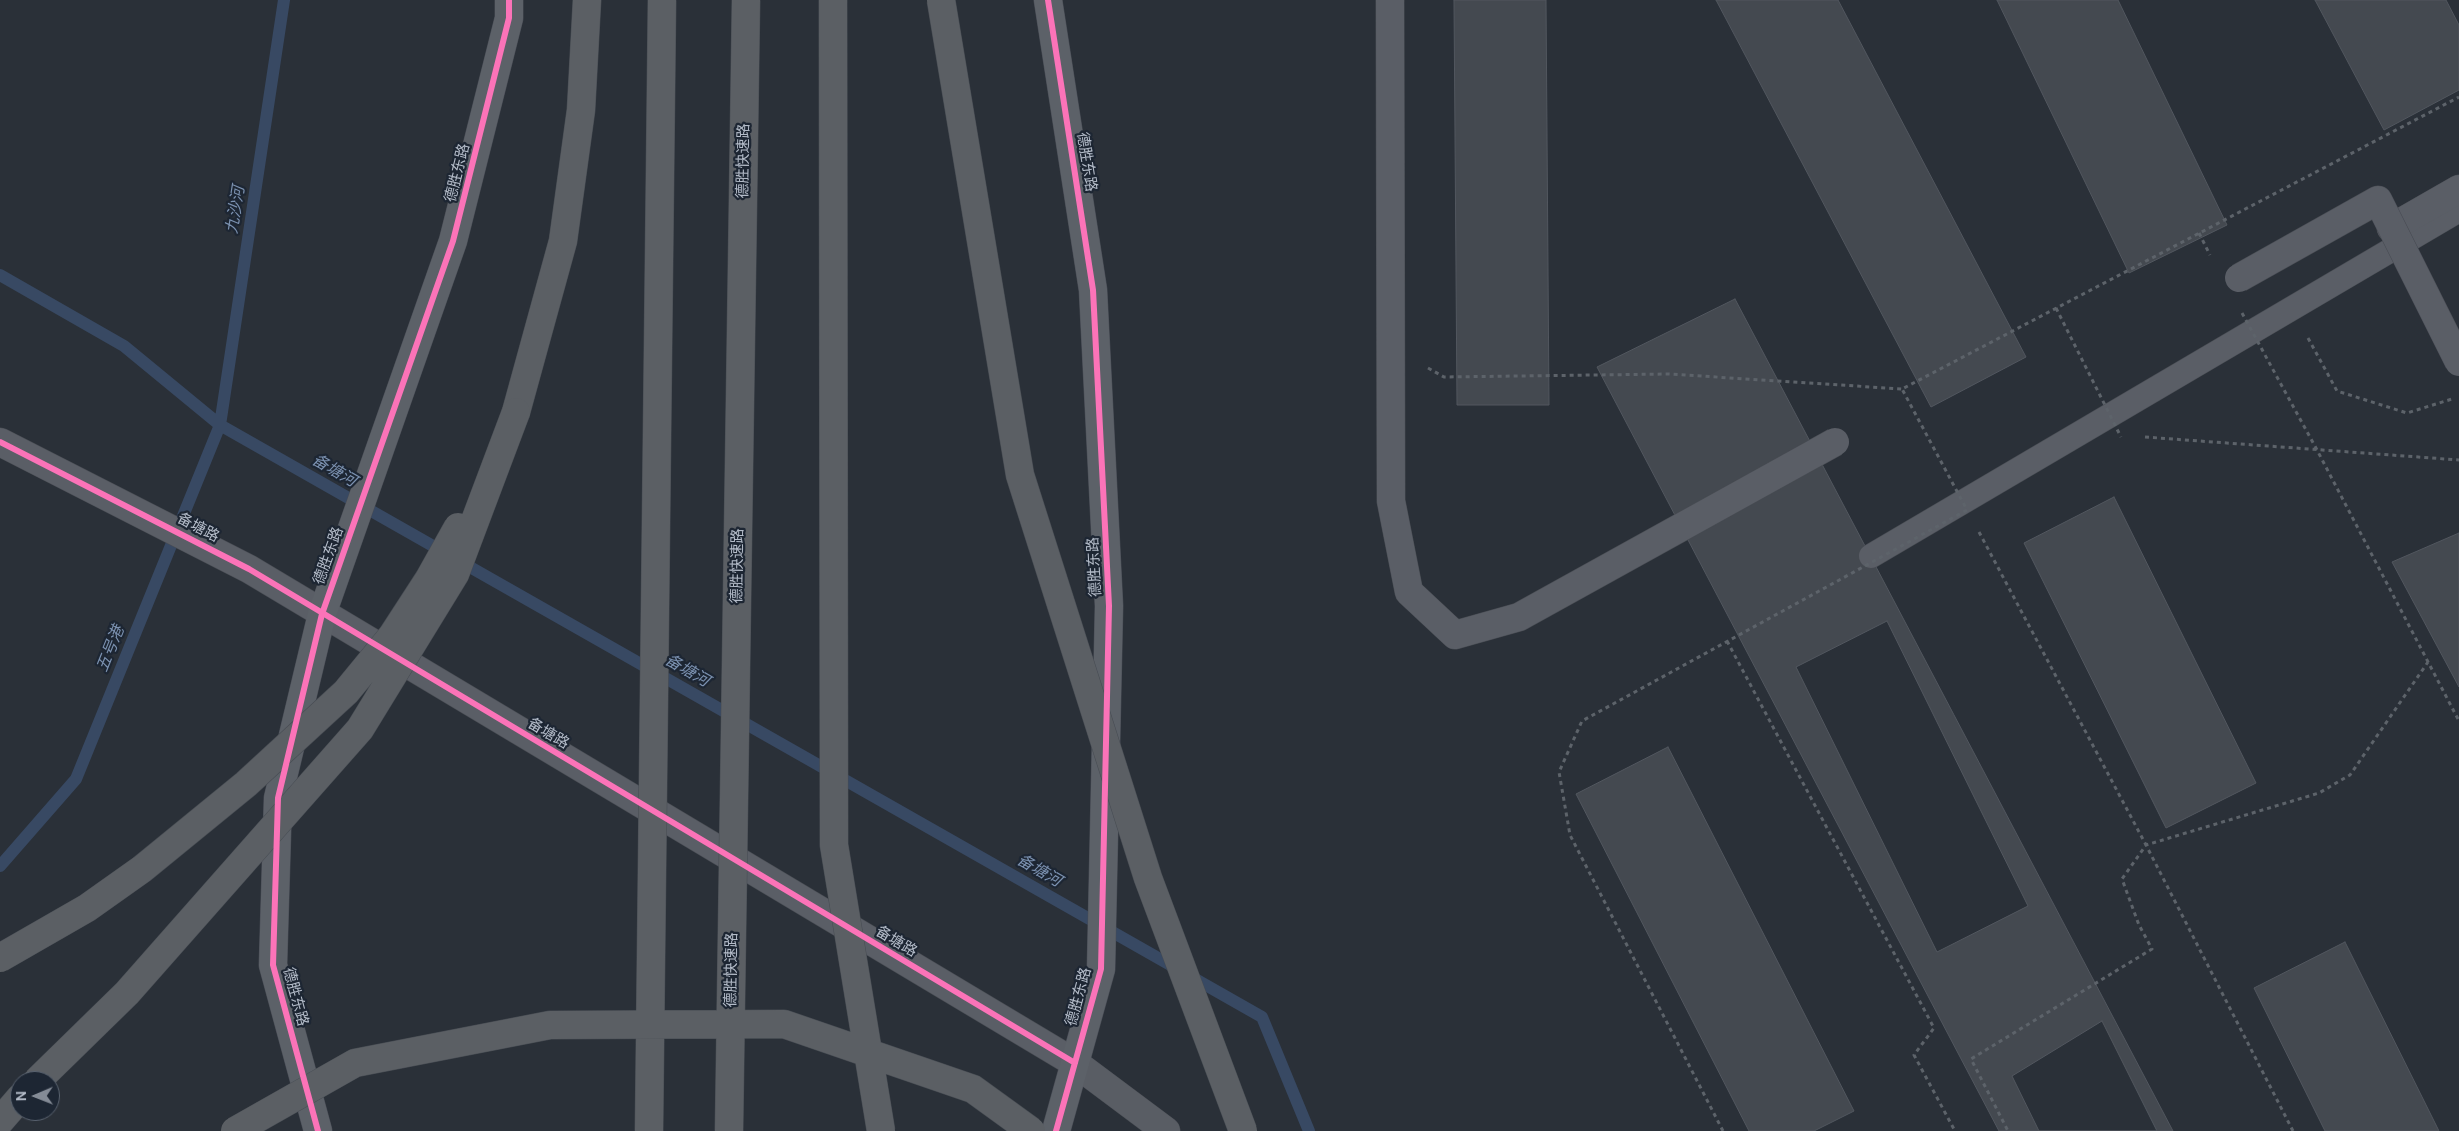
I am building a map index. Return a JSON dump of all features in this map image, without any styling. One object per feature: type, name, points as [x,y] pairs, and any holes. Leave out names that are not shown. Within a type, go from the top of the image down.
[{"type":"highway","points":[[47,1071],[127,993],[360,729],[455,574],[516,412],[563,241],[581,110],[587,0]]},
{"type":"highway","points":[[649,1131],[662,0]]},
{"type":"highway","name":"德胜快速路","points":[[729,1131],[746,0]]},
{"type":"highway","points":[[833,0],[834,845],[881,1131]]},
{"type":"highway","points":[[941,0],[1020,475],[1148,878],[1243,1131]]},
{"type":"highway","points":[[0,958],[87,908],[142,869],[246,784],[346,692],[392,636],[429,578],[468,510],[516,412]]},
{"type":"highway","points":[[235,1131],[355,1063],[550,1025],[784,1024],[973,1090],[1032,1131]]},
{"type":"highway","points":[[0,1121],[10,1110]]},
{"type":"main road","name":"德胜东路","points":[[318,1131],[273,965],[278,798],[322,614],[453,241],[509,18],[509,0]]},
{"type":"main road","name":"德胜东路","points":[[1048,0],[1093,290],[1109,606],[1101,969],[1056,1131]]},
{"type":"main road","points":[[1074,1063],[1166,1131]]},
{"type":"street","points":[[1390,0],[1391,501],[1409,592],[1454,635],[1519,617],[1835,442]]},
{"type":"street","points":[[2391,228],[2459,190]]},
{"type":"street","points":[[2239,278],[2378,200],[2459,362]]},
{"type":"street","name":"备塘路","points":[[0,442],[249,569],[1074,1063]]},
{"type":"lane","points":[[1871,556],[2459,210]]},
{"type":"path","points":[[1423,365],[1444,377],[1669,374],[1902,389],[2459,97]]},
{"type":"path","points":[[2199,233],[2212,258]]},
{"type":"path","points":[[2056,308],[2121,437]]},
{"type":"path","points":[[2240,308],[2459,720]]},
{"type":"path","points":[[2306,334],[2337,391],[2407,413],[2459,397]]},
{"type":"path","points":[[2262,348],[2270,345]]},
{"type":"path","points":[[1902,389],[1971,518]]},
{"type":"path","points":[[2112,438],[2126,436]]},
{"type":"path","points":[[2141,436],[2459,460]]},
{"type":"path","points":[[1723,1131],[1570,835],[1558,772],[1582,721],[1975,505]]},
{"type":"path","points":[[1976,527],[2146,845],[2293,1131]]},
{"type":"path","points":[[1727,641],[1934,1028],[1914,1055],[1955,1131]]},
{"type":"path","points":[[2008,1131],[1971,1059],[2152,948],[2139,925],[2122,879],[2146,845],[2319,793],[2350,775],[2428,662]]},
{"type":"building","points":[[1454,0],[1546,0],[1549,405],[1457,405]]},
{"type":"building","points":[[1716,0],[1838,0],[2026,357],[1931,407]]},
{"type":"building","points":[[1997,0],[2118,0],[2227,225],[2129,273]]},
{"type":"building","points":[[2315,0],[2446,0],[2459,25],[2459,90],[2384,130]]},
{"type":"building","points":[[1735,299],[2173,1131],[1999,1131],[1597,367]]},
{"type":"building","points":[[2114,497],[2256,783],[2166,828],[2024,543]]},
{"type":"building","points":[[2459,533],[2459,687],[2392,562]]},
{"type":"building","points":[[1887,621],[2028,906],[1937,952],[1796,667]]},
{"type":"building","points":[[1668,747],[1854,1111],[1814,1131],[1749,1131],[1576,794]]},
{"type":"building","points":[[2345,942],[2439,1131],[2325,1131],[2254,988]]},
{"type":"building","points":[[2102,1021],[2157,1131],[2039,1131],[2012,1076]]},
{"type":"waterway","name":"五号港","points":[[0,866],[76,779],[220,425],[284,0]]},
{"type":"waterway","name":"备塘河","points":[[0,275],[124,346],[220,425],[1262,1017],[1309,1131]]},
{"type":"cycle path","points":[[318,1131],[273,965],[278,798],[322,614],[453,241],[509,18],[509,0]]},
{"type":"cycle path","points":[[1048,0],[1093,290],[1109,606],[1101,969],[1056,1131]]},
{"type":"cycle path","points":[[0,442],[249,569],[1075,1063]]},
{"type":"water label","name":"九沙河","points":[[236,210]]}]
